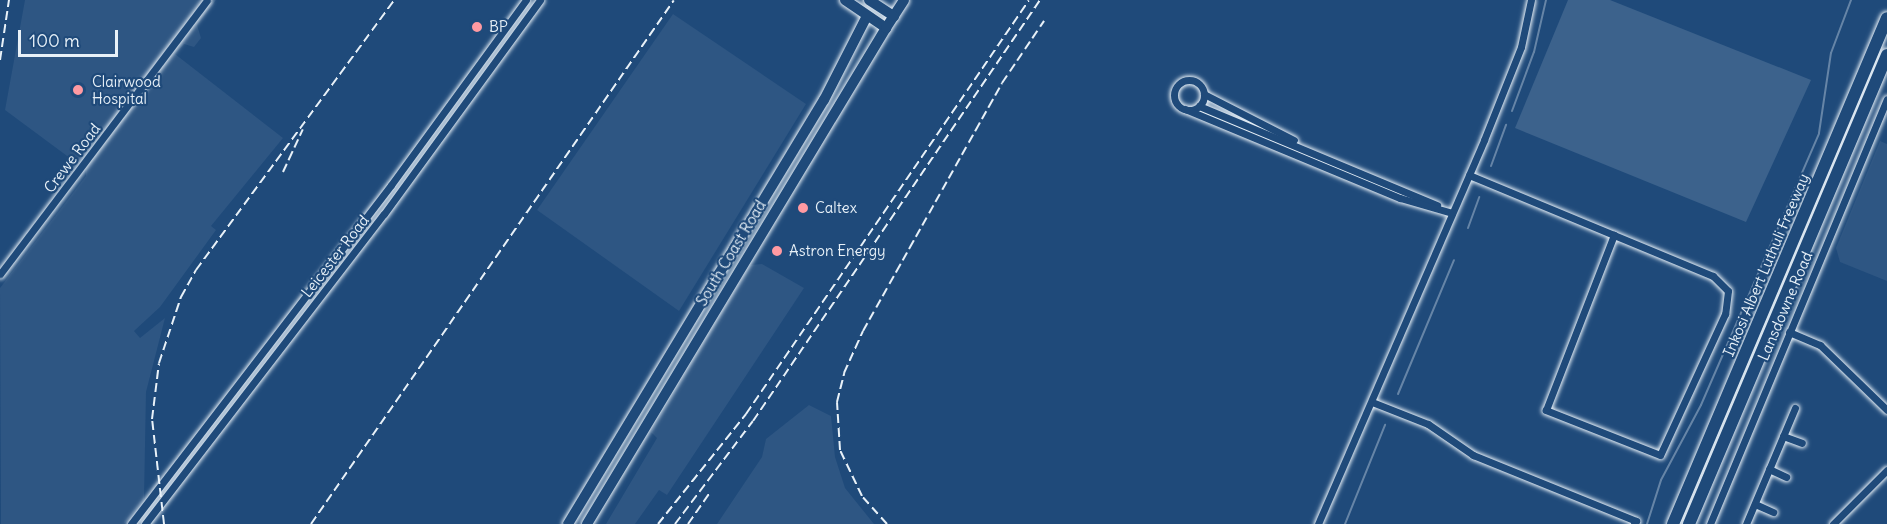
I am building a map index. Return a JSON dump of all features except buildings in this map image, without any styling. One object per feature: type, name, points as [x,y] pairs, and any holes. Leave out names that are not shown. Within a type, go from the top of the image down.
[{"type":"highway","name":"Inkosi Albert Luthuli Freeway","points":[[1673,524],[1887,18]]},
{"type":"highway","name":"Inkosi Albert Luthuli Freeway","points":[[1690,524],[1887,55]]},
{"type":"highway","points":[[1665,524],[1699,461]]},
{"type":"main road","points":[[845,0],[886,28]]},
{"type":"main road","name":"South Coast Road","points":[[587,524],[777,204],[904,0]]},
{"type":"main road","points":[[874,1],[894,16]]},
{"type":"main road","name":"South Coast Road","points":[[568,524],[837,76],[874,1]]},
{"type":"main road","points":[[837,76],[850,85]]},
{"type":"main road","points":[[766,196],[777,204]]},
{"type":"main road","points":[[723,268],[735,276]]},
{"type":"main road","points":[[694,316],[707,323]]},
{"type":"main road","points":[[677,345],[690,351]]},
{"type":"main road","points":[[632,419],[644,428]]},
{"type":"street","name":"Crewe Road","points":[[0,274],[207,0]]},
{"type":"street","name":"Leicester Road","points":[[131,524],[269,345],[526,0]]},
{"type":"street","name":"Leicester Road","points":[[145,524],[278,352],[540,0]]},
{"type":"street","points":[[1317,524],[1469,175],[1521,47],[1531,0]]},
{"type":"street","points":[[1306,148],[1204,94],[1196,81],[1181,81],[1174,89],[1174,99],[1185,110],[1400,198],[1452,213]]},
{"type":"street","points":[[1199,106],[1204,94]]},
{"type":"street","name":"Lansdowne Road","points":[[1710,524],[1887,99]]},
{"type":"street","points":[[1185,110],[1199,106],[1306,148],[1452,213]]},
{"type":"street","points":[[1469,175],[1614,235],[1713,276],[1728,291],[1725,314],[1660,455],[1546,410],[1614,235]]},
{"type":"street","points":[[1789,332],[1820,345],[1887,410]]},
{"type":"street","points":[[269,345],[278,352]]},
{"type":"street","points":[[1372,402],[1428,424],[1473,455],[1636,521],[1634,524]]},
{"type":"street","points":[[1746,524],[1795,408]]},
{"type":"street","points":[[1783,435],[1802,443]]},
{"type":"street","points":[[1769,469],[1786,477]]},
{"type":"street","points":[[1836,523],[1887,470]]},
{"type":"street","points":[[1755,504],[1773,512]]},
{"type":"shaded area","points":[[25,0],[216,0],[197,25],[201,38],[194,47],[184,44],[175,54],[283,138],[211,226],[216,230],[160,307],[134,331],[140,338],[165,318],[146,392],[144,499],[124,524],[1,524],[0,288],[86,176],[86,170],[5,110]]},
{"type":"shaded area","points":[[1568,0],[1610,0],[1811,80],[1746,222],[1515,128]]},
{"type":"shaded area","points":[[673,14],[806,104],[679,311],[537,210]]},
{"type":"shaded area","points":[[1880,141],[1887,144],[1887,281],[1840,262],[1836,248]]},
{"type":"shaded area","points":[[762,264],[804,288],[667,495],[659,490],[635,524],[606,524],[657,438],[651,432],[750,265]]},
{"type":"shaded area","points":[[809,405],[831,416],[835,457],[845,488],[874,524],[717,524],[762,457],[766,439]]},
{"type":"waterway","points":[[1512,111],[1534,52],[1546,0]]},
{"type":"waterway","points":[[1647,524],[1661,480],[1701,405],[1819,133],[1831,53],[1851,0]]},
{"type":"waterway","points":[[1491,166],[1506,125]]},
{"type":"waterway","points":[[1468,228],[1479,197]]},
{"type":"waterway","points":[[1398,394],[1454,260]]},
{"type":"waterway","points":[[1345,524],[1385,425]]},
{"type":"railway","points":[[0,60],[9,0]]},
{"type":"railway","points":[[164,524],[152,419],[159,363],[181,297],[196,270],[394,0]]},
{"type":"railway","points":[[311,524],[674,0]]},
{"type":"railway","points":[[658,524],[746,414],[1029,0]]},
{"type":"railway","points":[[675,524],[753,421],[1040,0]]},
{"type":"railway","points":[[887,524],[862,496],[840,450],[837,402],[844,373],[863,331],[1002,83],[1044,21]]},
{"type":"railway","points":[[283,172],[303,129]]},
{"type":"railway","points":[[688,524],[711,491]]},
{"type":"place","name":"BP","points":[[477,27]]},
{"type":"place","name":"Clairwood Hospital","points":[[78,90]]},
{"type":"place","name":"Caltex","points":[[803,208]]},
{"type":"place","name":"Astron Energy","points":[[777,251]]}]
